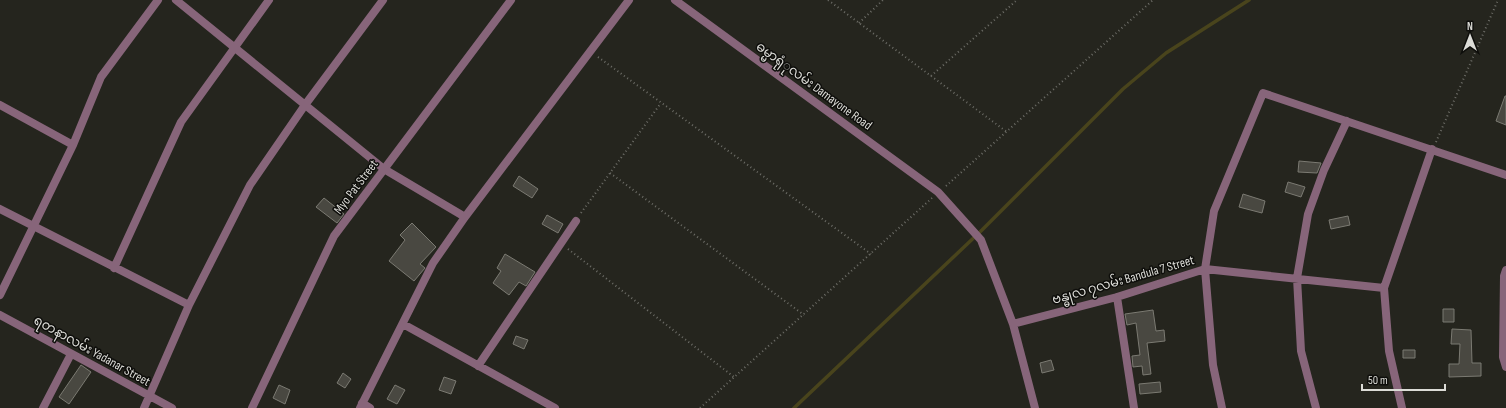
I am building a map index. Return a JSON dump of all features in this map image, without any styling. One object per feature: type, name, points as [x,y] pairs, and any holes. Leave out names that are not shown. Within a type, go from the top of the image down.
[{"type":"street","points":[[0,295],[73,145],[102,77],[158,0]]},
{"type":"street","points":[[176,0],[384,169],[465,217]]},
{"type":"street","points":[[114,268],[181,122],[269,0]]},
{"type":"street","points":[[144,408],[189,305],[250,185],[305,105],[383,0]]},
{"type":"street","name":"Myo Pat Street","points":[[252,408],[334,236],[511,0]]},
{"type":"street","points":[[370,408],[361,406],[433,263],[465,217],[629,0]]},
{"type":"street","name":"ဓမ္မာရုံုလမ်း Damayone Road","points":[[675,0],[938,192],[973,229],[981,240],[1013,324],[1035,408]]},
{"type":"street","points":[[1222,408],[1213,365],[1205,269],[1214,211],[1263,93],[1506,175]]},
{"type":"street","points":[[0,105],[73,145]]},
{"type":"street","points":[[1316,408],[1301,351],[1297,278],[1308,214],[1324,170],[1347,122]]},
{"type":"street","points":[[1402,408],[1389,351],[1384,288],[1432,149]]},
{"type":"street","points":[[0,209],[189,305]]},
{"type":"street","points":[[478,366],[576,221]]},
{"type":"street","name":"ဗန္ဓုလ ၇လမ်း Bandula 7 Street","points":[[1013,324],[1117,297],[1205,269],[1384,288]]},
{"type":"street","points":[[1506,270],[1504,276],[1503,357],[1506,367]]},
{"type":"street","points":[[1117,297],[1134,408]]},
{"type":"street","name":"ရတနာလမ်း Yadanar Street","points":[[0,315],[172,408]]},
{"type":"street","points":[[403,324],[555,408]]},
{"type":"street","points":[[43,408],[71,354]]},
{"type":"path","points":[[828,0],[1008,132]]},
{"type":"path","points":[[858,23],[884,0]]},
{"type":"path","points":[[931,76],[1016,0]]},
{"type":"path","points":[[700,408],[872,254],[938,192],[1008,132],[1154,0]]},
{"type":"path","points":[[1432,149],[1498,0]]},
{"type":"path","points":[[590,51],[872,254]]},
{"type":"path","points":[[576,221],[661,102]]},
{"type":"path","points":[[610,173],[804,315]]},
{"type":"path","points":[[561,244],[734,377]]},
{"type":"building","points":[[1506,96],[1506,125],[1496,121]]},
{"type":"building","points":[[1299,161],[1321,163],[1317,173],[1298,172]]},
{"type":"building","points":[[519,176],[538,189],[532,198],[513,186]]},
{"type":"building","points":[[1288,182],[1305,187],[1301,197],[1285,192]]},
{"type":"building","points":[[1243,194],[1265,201],[1262,213],[1239,207]]},
{"type":"building","points":[[324,198],[344,214],[337,223],[316,207]]},
{"type":"building","points":[[547,215],[563,224],[558,233],[542,224]]},
{"type":"building","points":[[1348,216],[1350,225],[1331,229],[1329,220]]},
{"type":"building","points":[[412,223],[436,247],[420,264],[425,268],[414,281],[389,261],[405,240],[400,235]]},
{"type":"building","points":[[505,254],[535,272],[526,286],[519,282],[509,295],[493,283],[501,271],[497,268]]},
{"type":"building","points":[[1443,309],[1454,309],[1454,322],[1443,322]]},
{"type":"building","points":[[1153,310],[1156,331],[1164,330],[1165,341],[1147,343],[1151,374],[1143,375],[1142,366],[1133,367],[1132,356],[1140,355],[1136,323],[1127,325],[1125,314]]},
{"type":"building","points":[[1452,329],[1471,330],[1472,363],[1481,363],[1481,376],[1449,377],[1449,364],[1459,364],[1460,344],[1451,344]]},
{"type":"building","points":[[516,336],[528,340],[524,349],[513,344]]},
{"type":"building","points":[[1403,350],[1415,350],[1415,358],[1403,358]]},
{"type":"building","points":[[1051,360],[1054,370],[1042,373],[1040,363]]},
{"type":"building","points":[[81,365],[91,372],[69,404],[59,397]]},
{"type":"building","points":[[343,373],[351,379],[345,388],[337,383]]},
{"type":"building","points":[[444,377],[456,381],[451,394],[439,390]]},
{"type":"building","points":[[1160,382],[1161,392],[1140,394],[1139,384]]},
{"type":"building","points":[[279,385],[290,390],[285,404],[273,398]]},
{"type":"building","points":[[395,385],[405,390],[397,404],[387,399]]},
{"type":"waterway","points":[[794,408],[982,230],[1123,89],[1166,53],[1249,0]]}]
